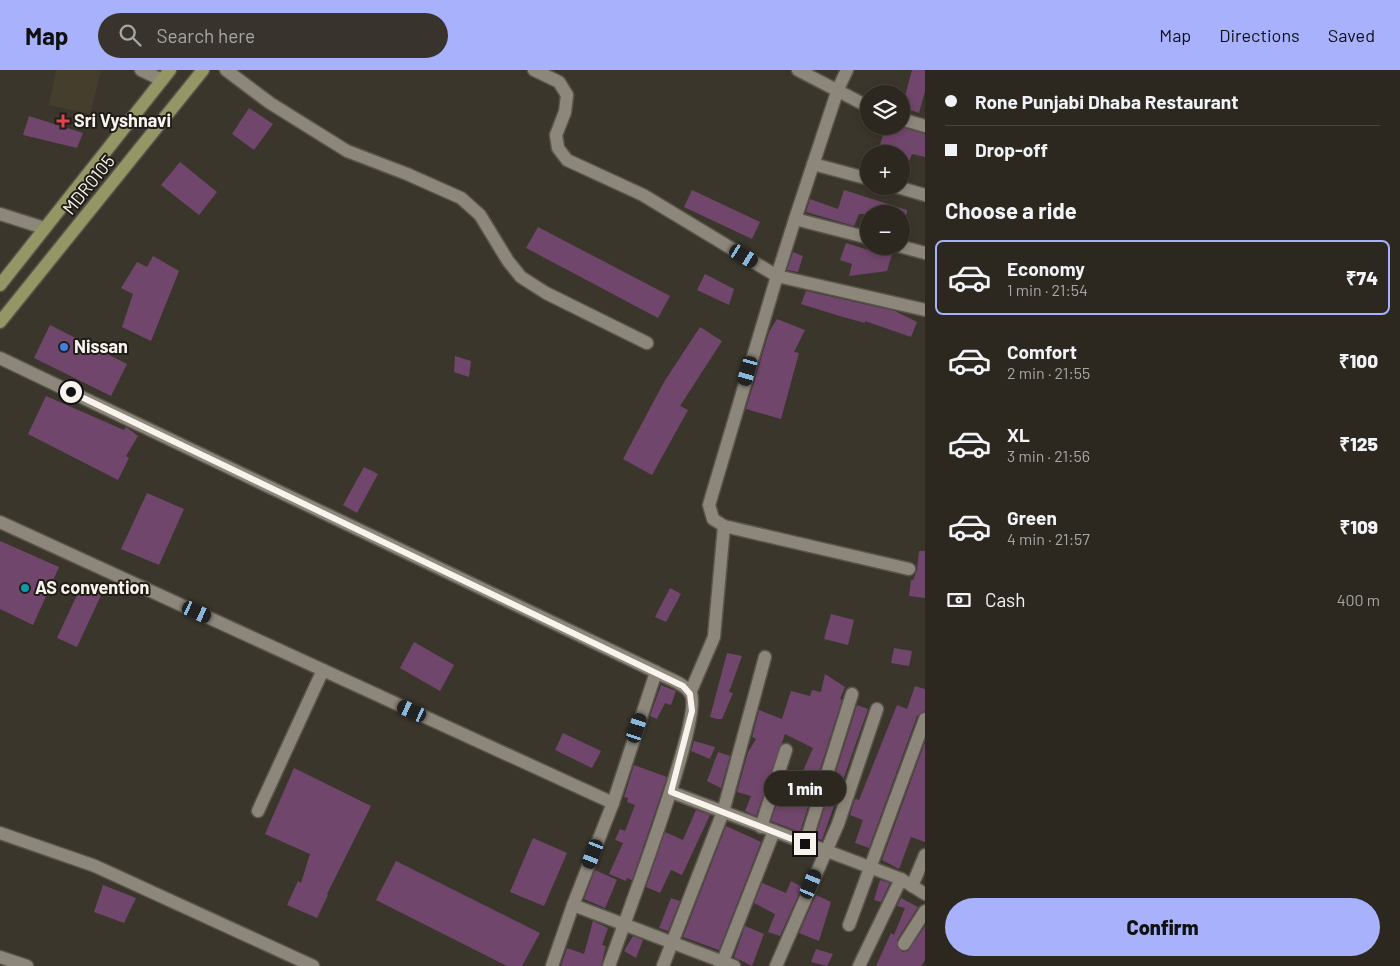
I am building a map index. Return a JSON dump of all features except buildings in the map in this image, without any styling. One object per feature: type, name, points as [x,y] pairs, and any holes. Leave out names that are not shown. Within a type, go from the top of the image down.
[{"type":"main road","name":"MDR0105","points":[[0,322],[204,70]]},
{"type":"main road","name":"MDR0105","points":[[0,285],[166,75]]},
{"type":"street","points":[[141,70],[166,75]]},
{"type":"street","points":[[226,70],[270,103],[347,151],[407,174],[461,198],[480,215],[508,261],[521,277],[546,293],[647,343]]},
{"type":"street","points":[[534,70],[558,82],[567,95],[565,112],[556,135],[558,148],[567,160],[643,195],[777,276],[925,310]]},
{"type":"street","points":[[798,70],[860,102]]},
{"type":"street","points":[[847,70],[838,89],[795,219],[709,505],[713,519],[724,526],[909,569]]},
{"type":"street","points":[[910,122],[925,126]]},
{"type":"street","points":[[813,164],[860,177]]},
{"type":"street","points":[[910,190],[925,194]]},
{"type":"street","points":[[0,214],[44,228]]},
{"type":"street","points":[[795,219],[860,236]]},
{"type":"street","points":[[910,249],[925,253]]},
{"type":"street","points":[[0,358],[656,672],[683,686],[690,694]]},
{"type":"street","points":[[0,522],[613,803]]},
{"type":"street","points":[[609,966],[671,792],[692,711],[690,694],[714,637],[724,526]]},
{"type":"street","points":[[663,966],[723,812],[765,657]]},
{"type":"street","points":[[258,811],[323,670]]},
{"type":"street","points":[[552,966],[573,905],[613,803],[656,672]]},
{"type":"street","points":[[805,844],[852,694]]},
{"type":"street","points":[[776,966],[838,824],[877,709]]},
{"type":"street","points":[[849,925],[925,719]]},
{"type":"street","points":[[761,827],[786,750]]},
{"type":"street","points":[[671,792],[906,882],[925,894]]},
{"type":"street","points":[[573,905],[624,923],[726,964],[774,831]]},
{"type":"street","points":[[0,833],[94,866],[313,966]]},
{"type":"street","points":[[859,966],[906,882],[925,855]]},
{"type":"street","points":[[904,944],[925,911]]},
{"type":"street","points":[[0,957],[26,966]]},
{"type":"shaded area","points":[[56,70],[101,70],[90,114],[49,105]]},
{"type":"place","name":"Sri Vyshnavi","points":[[63,121]]},
{"type":"place","name":"Nissan","points":[[64,347]]},
{"type":"place","name":"AS convention","points":[[25,588]]},
{"type":"route","points":[[71,392],[683,686],[693,701],[692,711],[671,792],[805,844]]}]
